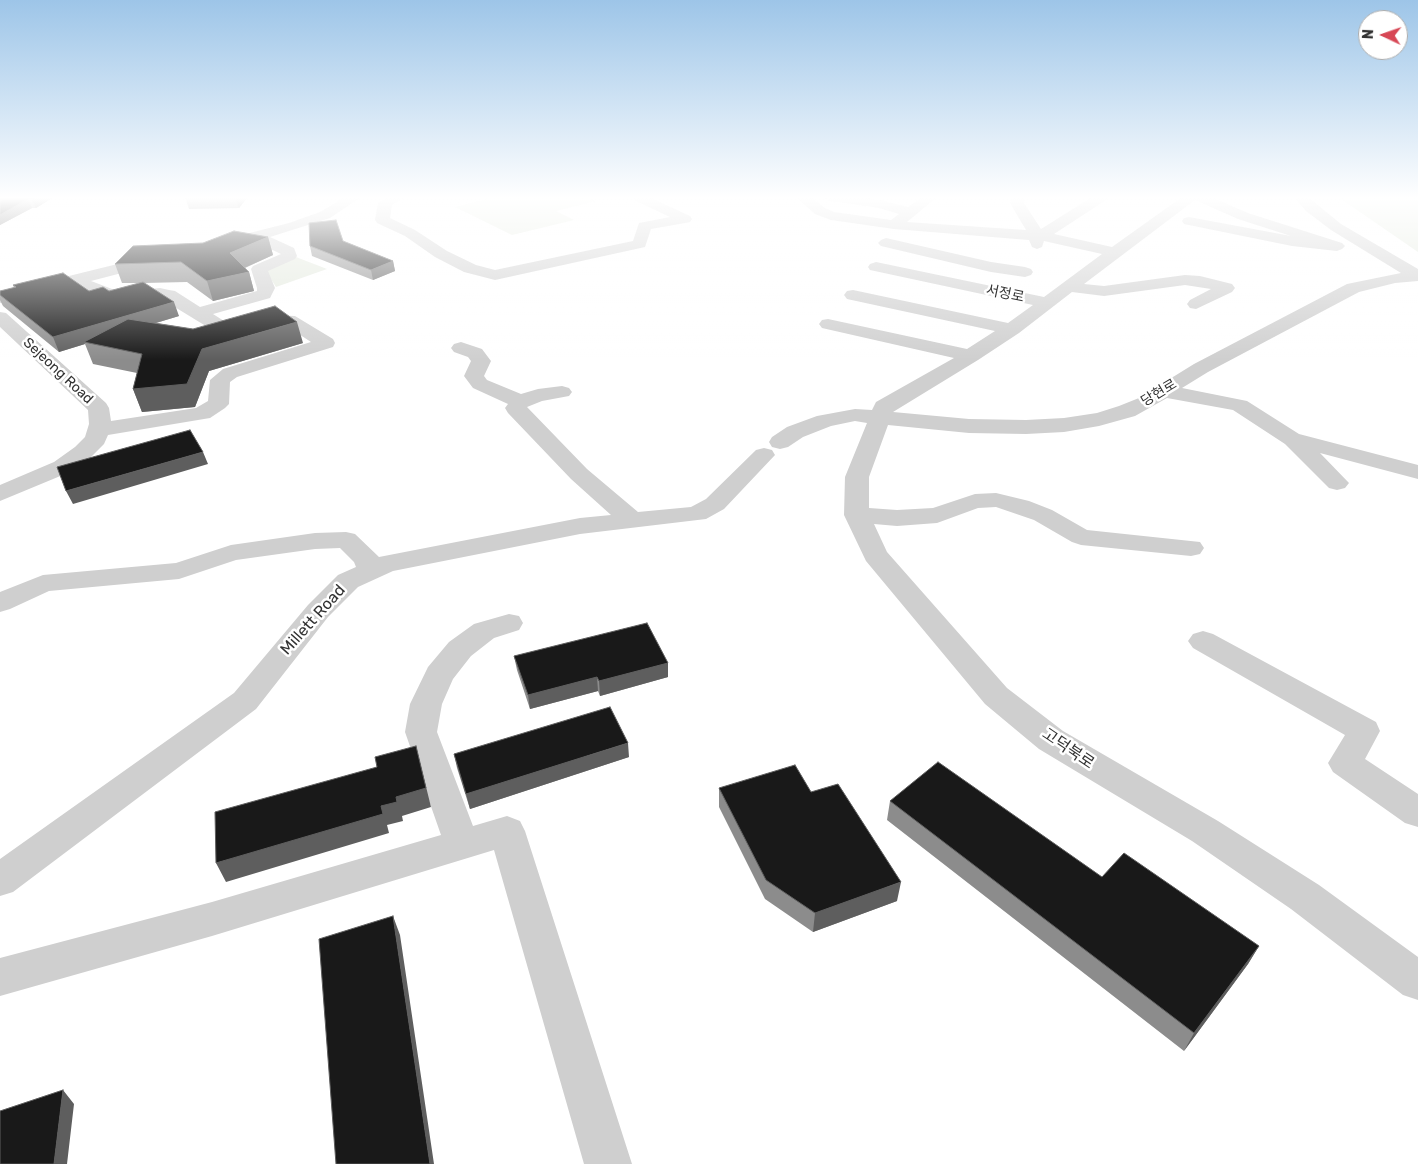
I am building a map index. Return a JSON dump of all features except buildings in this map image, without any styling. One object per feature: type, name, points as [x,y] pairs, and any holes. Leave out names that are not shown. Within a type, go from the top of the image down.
[{"type":"street","points":[[198,313],[264,294],[266,288],[259,269],[289,256],[288,251]]},
{"type":"street","points":[[437,251],[470,269],[495,275],[606,251]]},
{"type":"street","points":[[921,251],[991,268],[1024,272]]},
{"type":"street","points":[[1024,272],[1034,251]]},
{"type":"street","points":[[1109,251],[1116,253]]},
{"type":"street","points":[[1374,251],[1418,279]]},
{"type":"street","name":"서정로","points":[[880,418],[884,407],[971,356],[1012,329],[1116,253]]},
{"type":"street","points":[[0,298],[170,256]]},
{"type":"street","name":"서정로","points":[[876,267],[1047,303]]},
{"type":"street","points":[[1024,272],[1038,294],[1047,303]]},
{"type":"street","name":"당현로","points":[[880,418],[969,426],[1026,427],[1064,425],[1099,419],[1127,411],[1201,368],[1353,288],[1395,278],[1418,279]]},
{"type":"street","points":[[0,494],[62,467],[83,452],[96,439],[99,430],[202,413],[218,404],[220,380],[230,373],[326,343],[289,320],[251,319],[221,327],[169,295],[160,293],[116,296],[104,290],[92,288],[76,279]]},
{"type":"street","points":[[1070,287],[1104,291],[1185,280],[1200,281],[1226,288],[1196,304]]},
{"type":"street","name":"서정로","points":[[853,295],[1012,329]]},
{"type":"street","name":"Sejeong Road","points":[[0,317],[98,408],[99,430]]},
{"type":"street","points":[[828,324],[971,356]]},
{"type":"street","points":[[461,348],[475,353],[481,361],[474,376],[480,384],[520,402]]},
{"type":"street","points":[[1163,391],[1240,405],[1291,439],[1337,483]]},
{"type":"street","points":[[562,392],[538,395],[520,402],[516,408],[579,474],[633,521]]},
{"type":"street","name":"Millett Road","points":[[0,880],[245,701],[318,611],[348,581],[384,564],[580,526],[697,514],[715,504],[772,448],[795,432],[825,421],[855,415],[880,418]]},
{"type":"street","name":"고덕북로","points":[[880,418],[857,477],[857,515],[875,554],[996,696],[1051,740],[1120,783],[1205,831],[1304,897],[1418,981]]},
{"type":"street","points":[[1291,439],[1418,472]]},
{"type":"street","points":[[857,515],[897,518],[937,515],[975,501],[996,500],[1020,506],[1043,515],[1081,537],[1191,548]]},
{"type":"street","points":[[0,603],[43,583],[179,571],[231,553],[315,541],[346,540],[367,559],[370,571]]},
{"type":"street","points":[[462,844],[422,732],[426,704],[439,675],[460,649],[484,630],[509,623]]},
{"type":"street","points":[[1203,641],[1364,731],[1345,763],[1418,813]]},
{"type":"street","points":[[0,977],[212,919],[508,830],[608,1164]]},
{"type":"shaded area","points":[[296,257],[327,269],[276,287],[267,269]]}]
